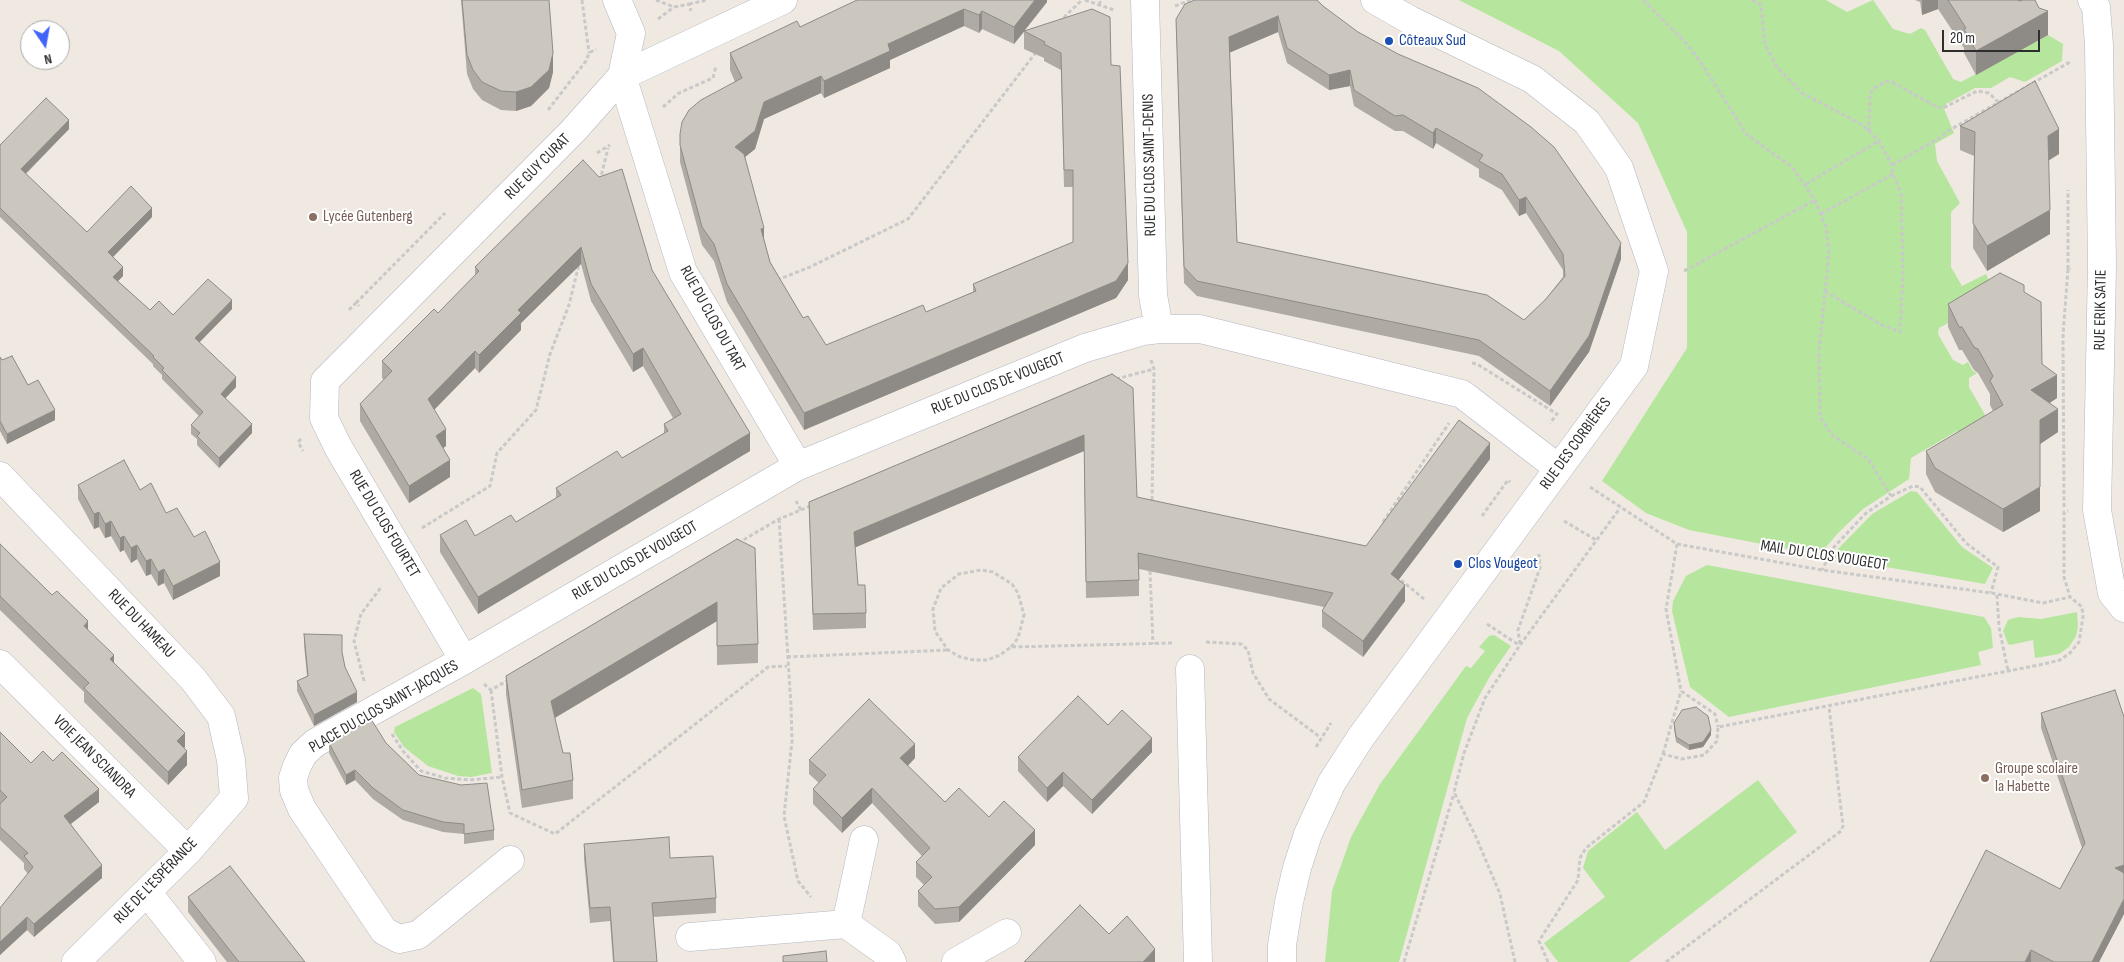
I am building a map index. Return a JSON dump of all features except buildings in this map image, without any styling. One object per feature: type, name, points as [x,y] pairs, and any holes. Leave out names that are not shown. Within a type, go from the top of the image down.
[{"type":"street","points":[[617,0],[631,33],[622,76]]},
{"type":"street","name":"RUE GUY CURAT","points":[[325,381],[573,131],[622,76],[783,0]]},
{"type":"street","name":"RUE DU CLOS SAINT-DENIS","points":[[1145,0],[1153,295],[1159,329]]},
{"type":"street","name":"RUE DES CORBIÈRES","points":[[1282,962],[1282,946],[1297,868],[1308,834],[1332,782],[1349,754],[1634,366],[1654,271],[1619,168],[1587,122],[1532,79],[1410,20],[1375,0]]},
{"type":"street","name":"RUE ERIK SATIE","points":[[2099,2],[2102,266],[2097,510],[2112,593],[2124,608]]},
{"type":"street","name":"RUE DU CLOS DU TART","points":[[622,76],[683,272],[798,466]]},
{"type":"street","name":"RUE DU CLOS DE VOUGEOT","points":[[472,670],[798,466],[1085,348],[1143,331],[1159,329],[1200,330],[1462,394],[1558,468]]},
{"type":"street","name":"RUE DU CLOS FOURTET","points":[[325,381],[324,418],[338,447],[472,670]]},
{"type":"street","name":"RUE DU HAMEAU","points":[[0,476],[193,679],[221,716],[231,760],[234,798]]},
{"type":"street","name":"VOIE JEAN SCIANDRA","points":[[0,664],[188,851]]},
{"type":"street","points":[[1190,669],[1198,962]]},
{"type":"street","name":"PLACE DU CLOS SAINT-JACQUES","points":[[472,670],[315,743],[303,754],[293,778],[294,790],[302,809],[384,931],[399,939],[418,934],[510,860]]},
{"type":"street","name":"RUE DE L'ESPÉRANCE","points":[[76,962],[188,851],[234,798]]},
{"type":"street","points":[[839,924],[864,840]]},
{"type":"street","points":[[147,892],[202,962]]},
{"type":"street","points":[[690,937],[839,924],[888,954],[892,962]]},
{"type":"street","points":[[956,962],[1007,933]]},
{"type":"path","points":[[582,0],[589,53]]},
{"type":"path","points":[[656,0],[674,7]]},
{"type":"path","points":[[664,16],[674,7],[708,0]]},
{"type":"path","points":[[1055,28],[1063,17],[1082,0]]},
{"type":"path","points":[[1099,5],[1101,0]]},
{"type":"path","points":[[1643,0],[1686,42],[1746,134],[1792,166],[1806,184],[1815,200],[1826,227],[1829,254],[1819,351],[1820,417],[1832,435],[1868,459],[1891,496]]},
{"type":"path","points":[[1752,0],[1761,6],[1765,44],[1777,67],[1802,92],[1863,126],[1879,142],[1892,165],[1893,174],[1901,193],[1903,211],[1903,275],[1900,332],[1882,324],[1825,291]]},
{"type":"path","points":[[689,4],[694,19]]},
{"type":"path","points":[[776,280],[810,267],[908,219],[1039,48]]},
{"type":"path","points":[[658,109],[679,93],[714,78],[716,67],[713,61]]},
{"type":"path","points":[[1892,165],[2071,61]]},
{"type":"path","points":[[1869,132],[1870,94],[1874,88],[1887,81],[1937,108],[1944,108],[1978,91],[1989,93],[1998,102]]},
{"type":"path","points":[[599,185],[608,148],[613,142]]},
{"type":"path","points":[[1806,184],[1879,142]]},
{"type":"path","points":[[592,154],[608,148]]},
{"type":"path","points":[[1821,214],[1893,174]]},
{"type":"path","points":[[1684,272],[1815,200]]},
{"type":"path","points":[[417,520],[422,528],[490,486],[497,453],[536,410],[550,354],[569,305],[580,259]]},
{"type":"path","points":[[342,317],[356,303],[379,325]]},
{"type":"path","points":[[1149,355],[1154,369],[1152,510]]},
{"type":"path","points":[[1107,381],[1154,369]]},
{"type":"path","points":[[1382,525],[1452,419]]},
{"type":"path","points":[[304,436],[298,442],[308,459]]},
{"type":"path","points":[[1822,570],[1834,547],[1865,514],[1891,496],[1913,486],[1920,487],[1966,543],[1998,567],[1991,594]]},
{"type":"path","name":"MAIL DU CLOS VOUGEOT","points":[[1590,487],[1677,544],[1822,570],[2043,603],[2070,597],[2082,607],[2083,623],[2078,642],[2070,652],[2060,660],[2008,670]]},
{"type":"path","points":[[801,510],[819,502]]},
{"type":"path","points":[[1152,504],[1161,506]]},
{"type":"path","points":[[1404,962],[1464,753],[1485,698],[1520,645],[1620,508]]},
{"type":"path","points":[[736,544],[779,519],[787,658],[792,705],[792,741],[784,816],[798,881],[839,924]]},
{"type":"path","points":[[1564,520],[1596,540]]},
{"type":"path","points":[[1548,962],[1539,941],[1578,880],[1580,858],[1586,848],[1644,802],[1663,754],[1681,691],[1666,609],[1677,544]]},
{"type":"path","points":[[1520,645],[1518,630],[1540,568],[1539,554]]},
{"type":"path","points":[[787,658],[948,650],[960,657],[987,660],[1000,655],[1011,647],[1018,638],[1024,615],[1018,593],[1012,584],[993,572],[981,570],[959,574],[945,584],[936,598],[932,620],[935,632],[948,650]]},
{"type":"path","points":[[1150,571],[1153,644]]},
{"type":"path","points":[[1395,574],[1448,618]]},
{"type":"path","points":[[365,686],[354,641],[361,614],[382,586],[377,578]]},
{"type":"path","points":[[1718,727],[1828,707],[2008,670],[1999,627],[1997,595]]},
{"type":"path","points":[[1487,624],[1520,645]]},
{"type":"path","points":[[472,670],[491,690],[502,777],[510,813],[555,834],[768,667],[788,666]]},
{"type":"path","points":[[491,690],[516,675]]},
{"type":"path","points":[[1663,754],[1682,759],[1704,755],[1717,741],[1718,727],[1715,714],[1681,691]]},
{"type":"path","points":[[1666,962],[1841,831],[1843,826],[1828,707]]},
{"type":"path","points":[[388,727],[403,751],[421,770],[445,778],[470,780],[502,777]]},
{"type":"path","points":[[1454,792],[1476,837],[1500,894],[1514,962]]},
{"type":"green space","points":[[1459,0],[1826,0],[1847,12],[1873,0],[1893,29],[1910,34],[1921,28],[1925,30],[1953,79],[1961,82],[2048,35],[2063,44],[2062,61],[2025,82],[2010,77],[1991,88],[1975,88],[1946,104],[1944,109],[1954,133],[1935,144],[1937,161],[1960,203],[1951,212],[1951,267],[1962,286],[1986,274],[1996,297],[1939,328],[1938,334],[1953,360],[1963,365],[1968,362],[1973,371],[1977,373],[1969,378],[1969,387],[1988,420],[1964,434],[1957,431],[1911,458],[1909,479],[1863,509],[1819,555],[1689,530],[1646,513],[1602,481],[1687,348],[1687,232],[1638,123],[1559,51]]},
{"type":"green space","points":[[1911,491],[1917,492],[1962,547],[1993,568],[1985,584],[1834,558],[1837,550],[1872,514]]},
{"type":"green space","points":[[1707,565],[1984,617],[1991,628],[1993,648],[1978,652],[1981,665],[1729,717],[1690,687],[1672,611],[1673,601],[1686,576]]},
{"type":"green space","points":[[2077,612],[2078,627],[2076,636],[2069,647],[2059,654],[2035,658],[2033,640],[2010,645],[2003,631],[2008,620],[2018,617],[2041,619]]},
{"type":"green space","points":[[1494,635],[1511,646],[1490,676],[1467,718],[1399,962],[1325,962],[1332,891],[1351,837],[1380,784],[1466,666],[1471,668],[1485,651],[1479,647],[1489,636]]},
{"type":"green space","points":[[473,688],[481,694],[492,773],[471,777],[458,776],[428,766],[404,747],[394,732],[395,727]]},
{"type":"green space","points":[[1758,780],[1797,832],[1629,962],[1558,962],[1544,943],[1605,897],[1583,868],[1588,851],[1637,812],[1665,850]]},
{"type":"place","name":"Côteaux Sud","points":[[1389,41]]},
{"type":"place","name":"Lycée Gutenberg","points":[[313,217]]},
{"type":"place","name":"Clos Vougeot","points":[[1458,564]]},
{"type":"place","name":"Groupe scolaire la Habette","points":[[1985,778]]}]
